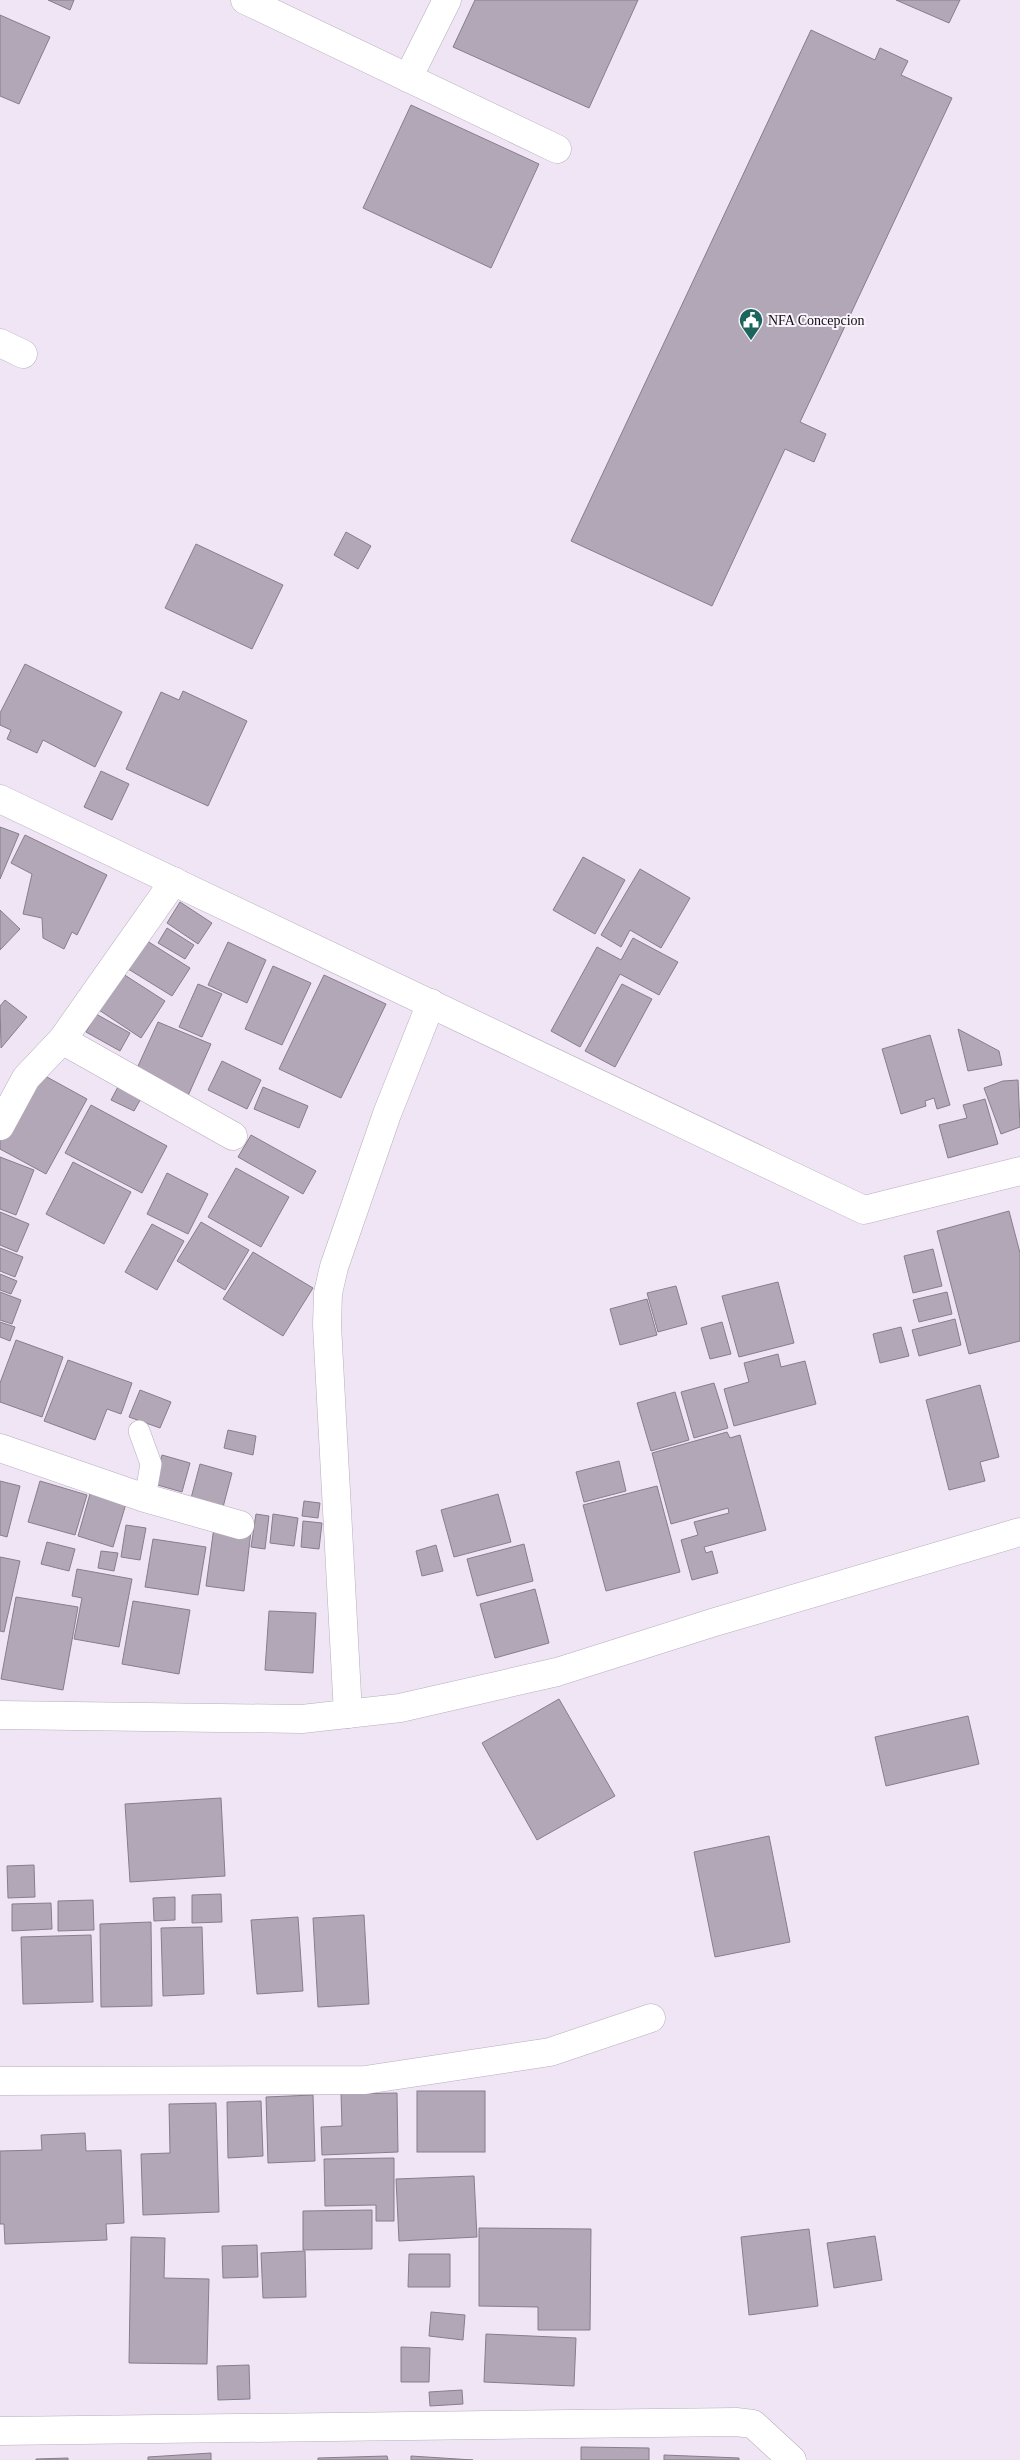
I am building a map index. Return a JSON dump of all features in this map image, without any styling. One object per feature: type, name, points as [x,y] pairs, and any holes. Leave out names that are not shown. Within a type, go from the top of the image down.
[{"type":"street","points":[[244,0],[557,148]]},
{"type":"street","points":[[408,78],[447,0]]},
{"type":"street","points":[[0,800],[864,1210],[1020,1171]]},
{"type":"street","points":[[0,1126],[26,1078],[62,1040],[174,881]]},
{"type":"street","points":[[348,1714],[327,1325],[328,1293],[334,1268],[387,1114],[431,1003]]},
{"type":"street","points":[[62,1040],[233,1136]]},
{"type":"street","points":[[0,1448],[145,1498],[240,1525]]},
{"type":"street","points":[[0,1715],[302,1719],[400,1708],[557,1672],[715,1622],[1020,1532]]},
{"type":"street","points":[[0,2081],[365,2080],[550,2052],[651,2018]]},
{"type":"street","points":[[0,2430],[736,2422],[753,2424],[792,2460]]},
{"type":"lane","points":[[139,1431],[151,1464],[145,1498]]},
{"type":"building","points":[[48,0],[74,0],[70,10]]},
{"type":"building","points":[[475,0],[638,0],[589,108],[453,47]]},
{"type":"building","points":[[896,0],[960,0],[949,23]]},
{"type":"building","points":[[0,15],[50,37],[19,104],[0,96]]},
{"type":"building","name":"NFA Concepcion","points":[[811,30],[875,60],[880,48],[908,61],[901,75],[952,98],[800,422],[826,434],[814,462],[785,449],[712,606],[571,541]]},
{"type":"building","points":[[411,105],[539,164],[491,268],[363,208]]},
{"type":"building","points":[[346,532],[371,546],[358,569],[334,555]]},
{"type":"building","points":[[196,544],[283,585],[252,649],[165,608]]},
{"type":"building","points":[[25,664],[122,712],[95,767],[43,740],[37,753],[7,739],[11,730],[0,725],[0,713]]},
{"type":"building","points":[[183,691],[247,721],[208,806],[126,769],[161,692],[179,700]]},
{"type":"building","points":[[101,771],[129,784],[112,820],[84,807]]},
{"type":"building","points":[[0,827],[19,834],[0,879]]},
{"type":"building","points":[[25,835],[107,875],[77,935],[72,932],[64,949],[43,938],[42,918],[23,914],[32,874],[11,863]]},
{"type":"building","points":[[583,857],[625,880],[595,934],[553,910]]},
{"type":"building","points":[[640,869],[690,898],[661,948],[630,930],[621,947],[601,935]]},
{"type":"building","points":[[180,902],[212,923],[198,944],[167,923]]},
{"type":"building","points":[[0,910],[20,929],[0,950]]},
{"type":"building","points":[[167,928],[194,945],[185,959],[158,943]]},
{"type":"building","points":[[633,938],[678,962],[659,995],[620,974],[580,1047],[551,1031],[597,947],[621,960]]},
{"type":"building","points":[[144,939],[190,968],[172,996],[125,967]]},
{"type":"building","points":[[228,942],[266,960],[247,1003],[208,985]]},
{"type":"building","points":[[273,966],[311,983],[282,1045],[245,1029]]},
{"type":"building","points":[[120,972],[165,1001],[141,1038],[96,1008]]},
{"type":"building","points":[[324,975],[386,1004],[341,1098],[279,1069]]},
{"type":"building","points":[[198,984],[222,994],[202,1037],[179,1027]]},
{"type":"building","points":[[622,984],[652,999],[615,1067],[585,1051]]},
{"type":"building","points":[[5,1000],[27,1017],[1,1048],[0,1006]]},
{"type":"building","points":[[96,1014],[130,1033],[120,1051],[86,1032]]},
{"type":"building","points":[[158,1022],[211,1044],[187,1098],[134,1075]]},
{"type":"building","points":[[958,1029],[999,1051],[1002,1065],[968,1071]]},
{"type":"building","points":[[930,1035],[950,1105],[937,1109],[934,1098],[925,1101],[926,1106],[901,1114],[882,1049]]},
{"type":"building","points":[[222,1061],[261,1080],[247,1109],[208,1090]]},
{"type":"building","points":[[36,1071],[87,1099],[46,1174],[0,1149],[0,1135]]},
{"type":"building","points":[[1018,1080],[1020,1127],[1001,1134],[984,1088],[1003,1081]]},
{"type":"building","points":[[120,1083],[143,1095],[134,1111],[111,1100]]},
{"type":"building","points":[[263,1087],[308,1106],[299,1128],[254,1109]]},
{"type":"building","points":[[985,1099],[998,1144],[948,1158],[939,1125],[967,1118],[963,1105]]},
{"type":"building","points":[[91,1105],[167,1146],[142,1193],[65,1153]]},
{"type":"building","points":[[251,1135],[316,1171],[303,1194],[238,1157]]},
{"type":"building","points":[[0,1157],[34,1170],[16,1215],[0,1209]]},
{"type":"building","points":[[73,1162],[131,1192],[104,1244],[46,1214]]},
{"type":"building","points":[[236,1168],[289,1197],[261,1247],[208,1217]]},
{"type":"building","points":[[167,1173],[208,1194],[188,1234],[147,1214]]},
{"type":"building","points":[[1009,1211],[1020,1253],[1020,1341],[969,1354],[937,1231]]},
{"type":"building","points":[[0,1212],[29,1224],[17,1252],[0,1245]]},
{"type":"building","points":[[201,1222],[249,1250],[225,1290],[177,1261]]},
{"type":"building","points":[[152,1224],[184,1241],[157,1290],[125,1272]]},
{"type":"building","points":[[0,1248],[23,1257],[15,1277],[0,1271]]},
{"type":"building","points":[[933,1249],[942,1286],[913,1293],[904,1256]]},
{"type":"building","points":[[253,1252],[313,1288],[283,1336],[223,1299]]},
{"type":"building","points":[[0,1274],[17,1281],[11,1294],[0,1290]]},
{"type":"building","points":[[778,1282],[794,1343],[739,1357],[722,1296]]},
{"type":"building","points":[[676,1286],[687,1324],[658,1332],[647,1293]]},
{"type":"building","points":[[0,1292],[21,1300],[12,1324],[0,1320]]},
{"type":"building","points":[[947,1292],[952,1314],[919,1322],[913,1300]]},
{"type":"building","points":[[647,1299],[657,1335],[620,1345],[610,1309]]},
{"type":"building","points":[[955,1319],[961,1345],[919,1356],[912,1330]]},
{"type":"building","points":[[0,1322],[15,1327],[10,1341],[0,1337]]},
{"type":"building","points":[[722,1322],[731,1354],[710,1359],[701,1328]]},
{"type":"building","points":[[901,1327],[909,1356],[880,1363],[873,1334]]},
{"type":"building","points":[[16,1340],[63,1357],[42,1417],[0,1402],[0,1383]]},
{"type":"building","points":[[778,1354],[781,1367],[805,1361],[816,1404],[734,1426],[724,1389],[749,1382],[744,1363]]},
{"type":"building","points":[[68,1360],[132,1383],[121,1414],[107,1409],[95,1440],[44,1421]]},
{"type":"building","points":[[714,1383],[728,1428],[694,1438],[681,1392]]},
{"type":"building","points":[[980,1385],[999,1457],[980,1462],[985,1481],[949,1490],[926,1400]]},
{"type":"building","points":[[140,1390],[171,1402],[160,1428],[129,1417]]},
{"type":"building","points":[[675,1392],[689,1440],[651,1451],[637,1403]]},
{"type":"building","points":[[228,1430],[256,1436],[253,1455],[224,1448]]},
{"type":"building","points":[[727,1432],[730,1438],[740,1435],[766,1530],[704,1547],[706,1553],[712,1551],[718,1573],[692,1580],[681,1540],[698,1535],[694,1522],[729,1513],[728,1508],[671,1524],[652,1453]]},
{"type":"building","points":[[162,1455],[190,1463],[182,1492],[154,1484]]},
{"type":"building","points":[[619,1461],[626,1491],[584,1502],[576,1472]]},
{"type":"building","points":[[200,1464],[232,1473],[222,1511],[190,1502]]},
{"type":"building","points":[[0,1481],[20,1486],[7,1537],[0,1535]]},
{"type":"building","points":[[40,1481],[87,1495],[75,1535],[28,1522]]},
{"type":"building","points":[[657,1486],[680,1572],[606,1591],[583,1505]]},
{"type":"building","points":[[92,1487],[128,1497],[113,1547],[78,1536]]},
{"type":"building","points":[[498,1494],[511,1542],[454,1557],[441,1510]]},
{"type":"building","points":[[304,1501],[320,1503],[318,1518],[302,1516]]},
{"type":"building","points":[[256,1514],[269,1516],[265,1549],[251,1547]]},
{"type":"building","points":[[273,1514],[298,1518],[294,1546],[270,1543]]},
{"type":"building","points":[[303,1521],[322,1523],[319,1549],[301,1547]]},
{"type":"building","points":[[126,1525],[146,1528],[140,1560],[121,1557]]},
{"type":"building","points":[[214,1527],[251,1531],[244,1591],[206,1586]]},
{"type":"building","points":[[153,1539],[206,1547],[198,1595],[145,1587]]},
{"type":"building","points":[[47,1542],[75,1549],[69,1571],[41,1564]]},
{"type":"building","points":[[524,1544],[533,1581],[477,1596],[467,1559]]},
{"type":"building","points":[[436,1545],[443,1571],[422,1576],[416,1551]]},
{"type":"building","points":[[101,1551],[118,1553],[114,1571],[98,1568]]},
{"type":"building","points":[[0,1557],[20,1561],[4,1632],[0,1631]]},
{"type":"building","points":[[77,1569],[132,1579],[119,1647],[74,1639],[82,1598],[72,1596]]},
{"type":"building","points":[[535,1589],[549,1643],[495,1658],[480,1604]]},
{"type":"building","points":[[16,1597],[78,1607],[63,1690],[1,1679]]},
{"type":"building","points":[[133,1601],[190,1610],[179,1674],[122,1664]]},
{"type":"building","points":[[269,1611],[316,1613],[313,1673],[265,1670]]},
{"type":"building","points":[[559,1699],[615,1796],[537,1840],[482,1743]]},
{"type":"building","points":[[968,1716],[979,1764],[886,1786],[875,1737]]},
{"type":"building","points":[[221,1798],[225,1876],[130,1882],[125,1804]]},
{"type":"building","points":[[769,1836],[790,1942],[715,1957],[694,1852]]},
{"type":"building","points":[[34,1865],[35,1897],[8,1898],[7,1866]]},
{"type":"building","points":[[221,1894],[222,1922],[192,1923],[192,1895]]},
{"type":"building","points":[[175,1897],[175,1920],[154,1921],[153,1898]]},
{"type":"building","points":[[93,1900],[94,1930],[58,1931],[58,1901]]},
{"type":"building","points":[[51,1903],[52,1929],[12,1931],[12,1904]]},
{"type":"building","points":[[364,1915],[369,2004],[318,2007],[313,1918]]},
{"type":"building","points":[[298,1917],[303,1991],[257,1994],[251,1920]]},
{"type":"building","points":[[151,1922],[152,2006],[101,2007],[100,1924]]},
{"type":"building","points":[[202,1927],[204,1994],[163,1996],[161,1928]]},
{"type":"building","points":[[91,1935],[93,2002],[23,2004],[21,1937]]},
{"type":"building","points":[[417,2091],[485,2091],[485,2152],[417,2152]]},
{"type":"building","points":[[397,2093],[398,2152],[322,2155],[321,2127],[342,2126],[341,2094]]},
{"type":"building","points":[[313,2095],[315,2161],[268,2163],[266,2097]]},
{"type":"building","points":[[261,2101],[263,2156],[228,2158],[227,2102]]},
{"type":"building","points":[[216,2103],[219,2212],[143,2215],[141,2154],[170,2153],[169,2104]]},
{"type":"building","points":[[85,2133],[86,2151],[121,2150],[124,2223],[106,2224],[107,2240],[5,2244],[4,2224],[0,2224],[0,2151],[42,2150],[41,2135]]},
{"type":"building","points":[[394,2158],[394,2221],[376,2221],[376,2205],[325,2206],[324,2159]]},
{"type":"building","points":[[474,2176],[477,2237],[399,2241],[396,2179]]},
{"type":"building","points":[[372,2210],[372,2249],[303,2250],[303,2211]]},
{"type":"building","points":[[479,2228],[591,2229],[590,2330],[538,2330],[538,2307],[479,2306]]},
{"type":"building","points":[[809,2229],[818,2306],[749,2315],[741,2237]]},
{"type":"building","points":[[875,2236],[882,2280],[834,2288],[827,2243]]},
{"type":"building","points":[[131,2237],[165,2238],[164,2278],[209,2279],[207,2364],[129,2363]]},
{"type":"building","points":[[257,2245],[258,2277],[223,2278],[222,2246]]},
{"type":"building","points":[[305,2251],[306,2297],[263,2298],[261,2253]]},
{"type":"building","points":[[409,2254],[450,2254],[450,2287],[408,2287]]},
{"type":"building","points":[[431,2312],[465,2315],[463,2340],[429,2336]]},
{"type":"building","points":[[486,2334],[576,2338],[574,2386],[484,2382]]},
{"type":"building","points":[[401,2347],[430,2348],[429,2382],[401,2382]]},
{"type":"building","points":[[249,2365],[250,2399],[218,2400],[217,2366]]},
{"type":"building","points":[[462,2390],[463,2404],[430,2406],[429,2392]]},
{"type":"building","points":[[581,2447],[649,2448],[649,2460],[581,2460]]},
{"type":"building","points":[[211,2453],[211,2460],[148,2460],[148,2457]]},
{"type":"building","points":[[664,2455],[739,2458],[739,2460],[664,2460]]},
{"type":"building","points":[[387,2456],[388,2460],[318,2460],[318,2458]]},
{"type":"building","points":[[411,2456],[473,2460],[411,2460]]},
{"type":"building","points":[[68,2458],[68,2460],[36,2460],[36,2459]]},
{"type":"place","name":"NFA Concepcion","points":[[751,341]]}]
